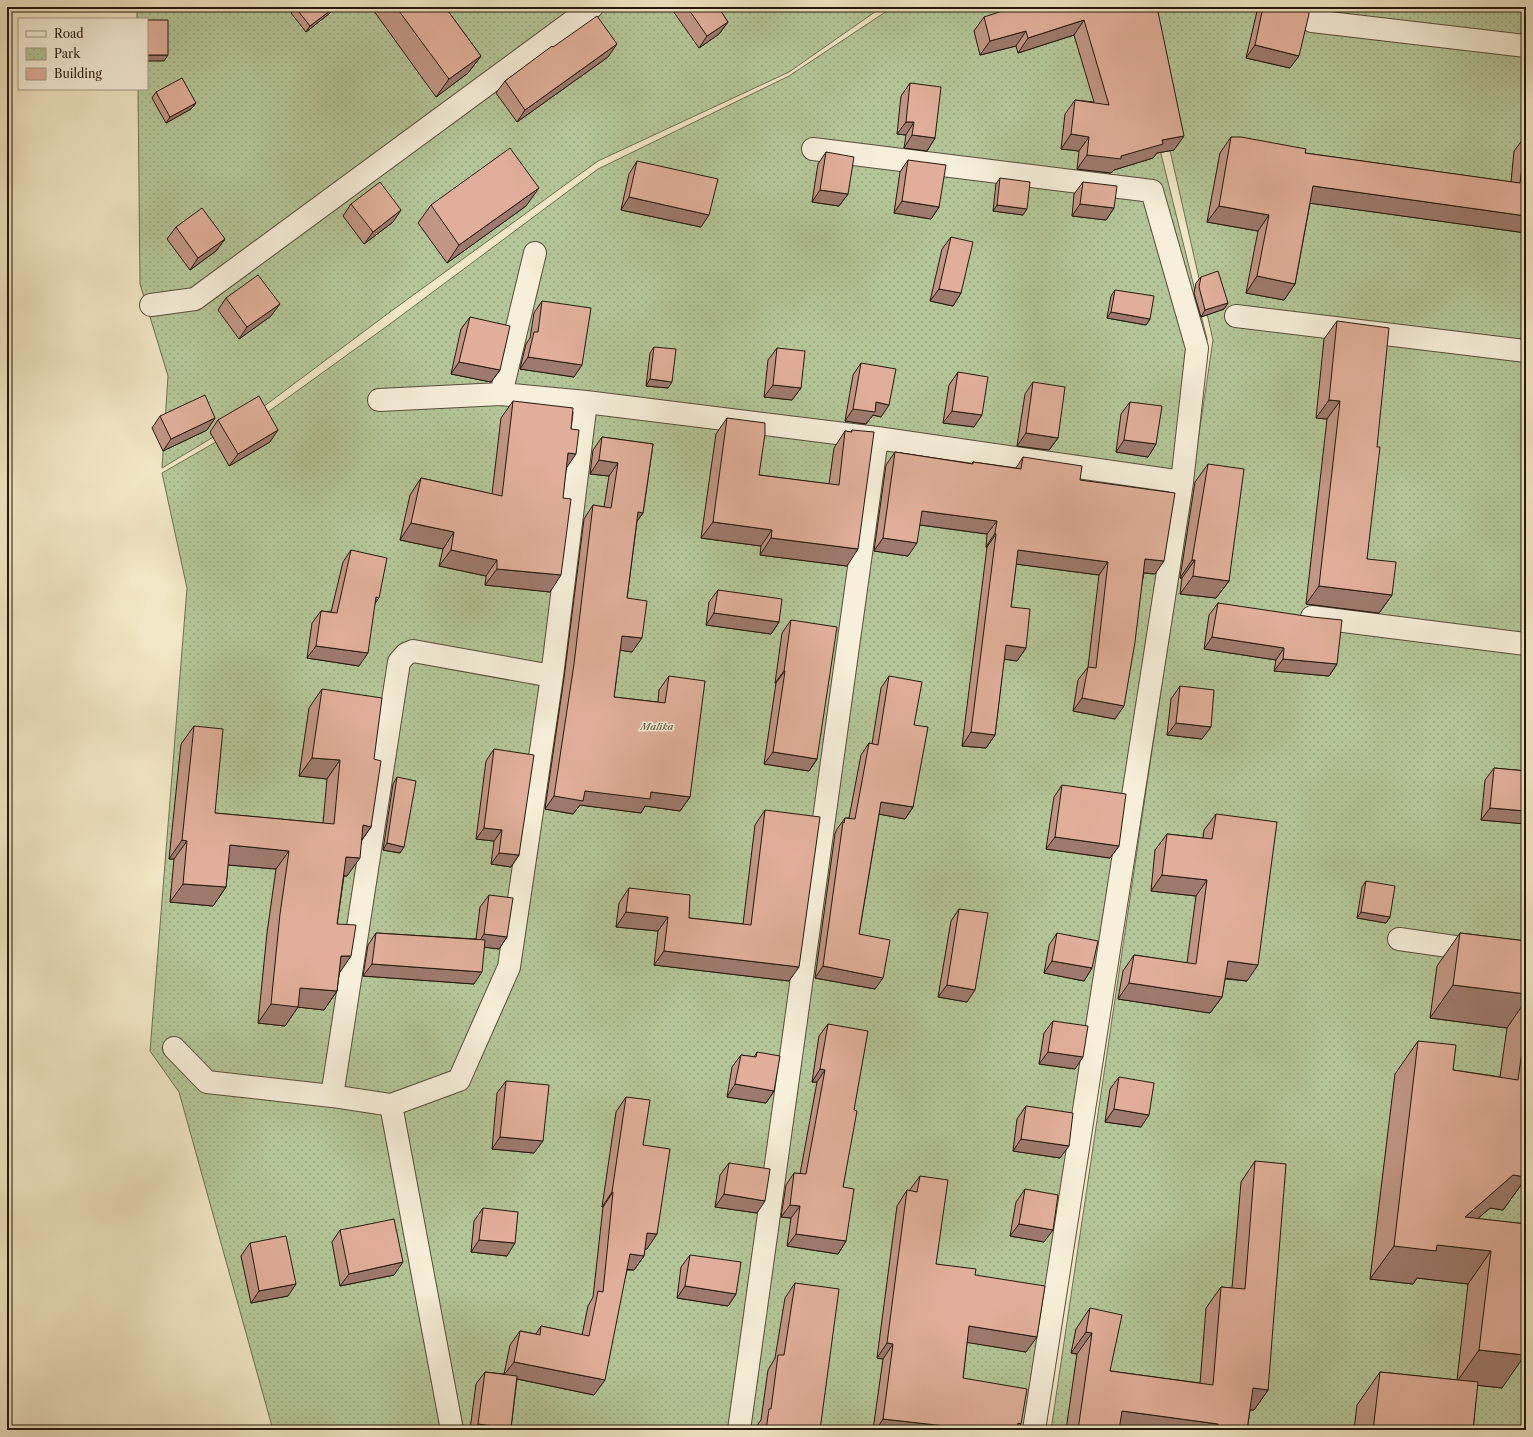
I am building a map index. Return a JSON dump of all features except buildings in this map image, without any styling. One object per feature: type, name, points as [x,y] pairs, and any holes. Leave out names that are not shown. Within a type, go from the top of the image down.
[{"type":"street","points":[[151,305],[195,299],[592,7]]},
{"type":"street","points":[[1312,20],[1526,46]]},
{"type":"street","points":[[813,149],[1152,191],[1197,348],[1182,482],[1034,1430]]},
{"type":"street","points":[[501,394],[535,253]]},
{"type":"street","points":[[1236,316],[1526,351]]},
{"type":"street","points":[[379,400],[501,394],[586,402],[876,438],[1182,482]]},
{"type":"street","points":[[174,1048],[207,1082],[332,1096],[391,1105],[459,1080],[509,967],[552,676],[586,402]]},
{"type":"street","points":[[739,1430],[876,438]]},
{"type":"street","points":[[1289,614],[1526,644]]},
{"type":"street","points":[[332,1096],[399,662],[406,654],[413,651],[552,676]]},
{"type":"street","points":[[1399,939],[1526,957]]},
{"type":"street","points":[[391,1105],[452,1430]]},
{"type":"green space","points":[[137,7],[882,7],[789,72],[598,161],[394,309],[263,407],[162,468],[168,376],[140,284],[138,90],[148,90],[148,18],[137,18]]},
{"type":"green space","name":"Malika","points":[[893,7],[1120,7],[1129,25],[1207,339],[1026,1430],[273,1430],[179,1092],[150,1051],[187,588],[162,473],[268,412],[390,324],[598,169],[789,76]]},
{"type":"green space","points":[[1131,7],[1526,7],[1526,1430],[1051,1430],[1213,340],[1142,27]]}]
